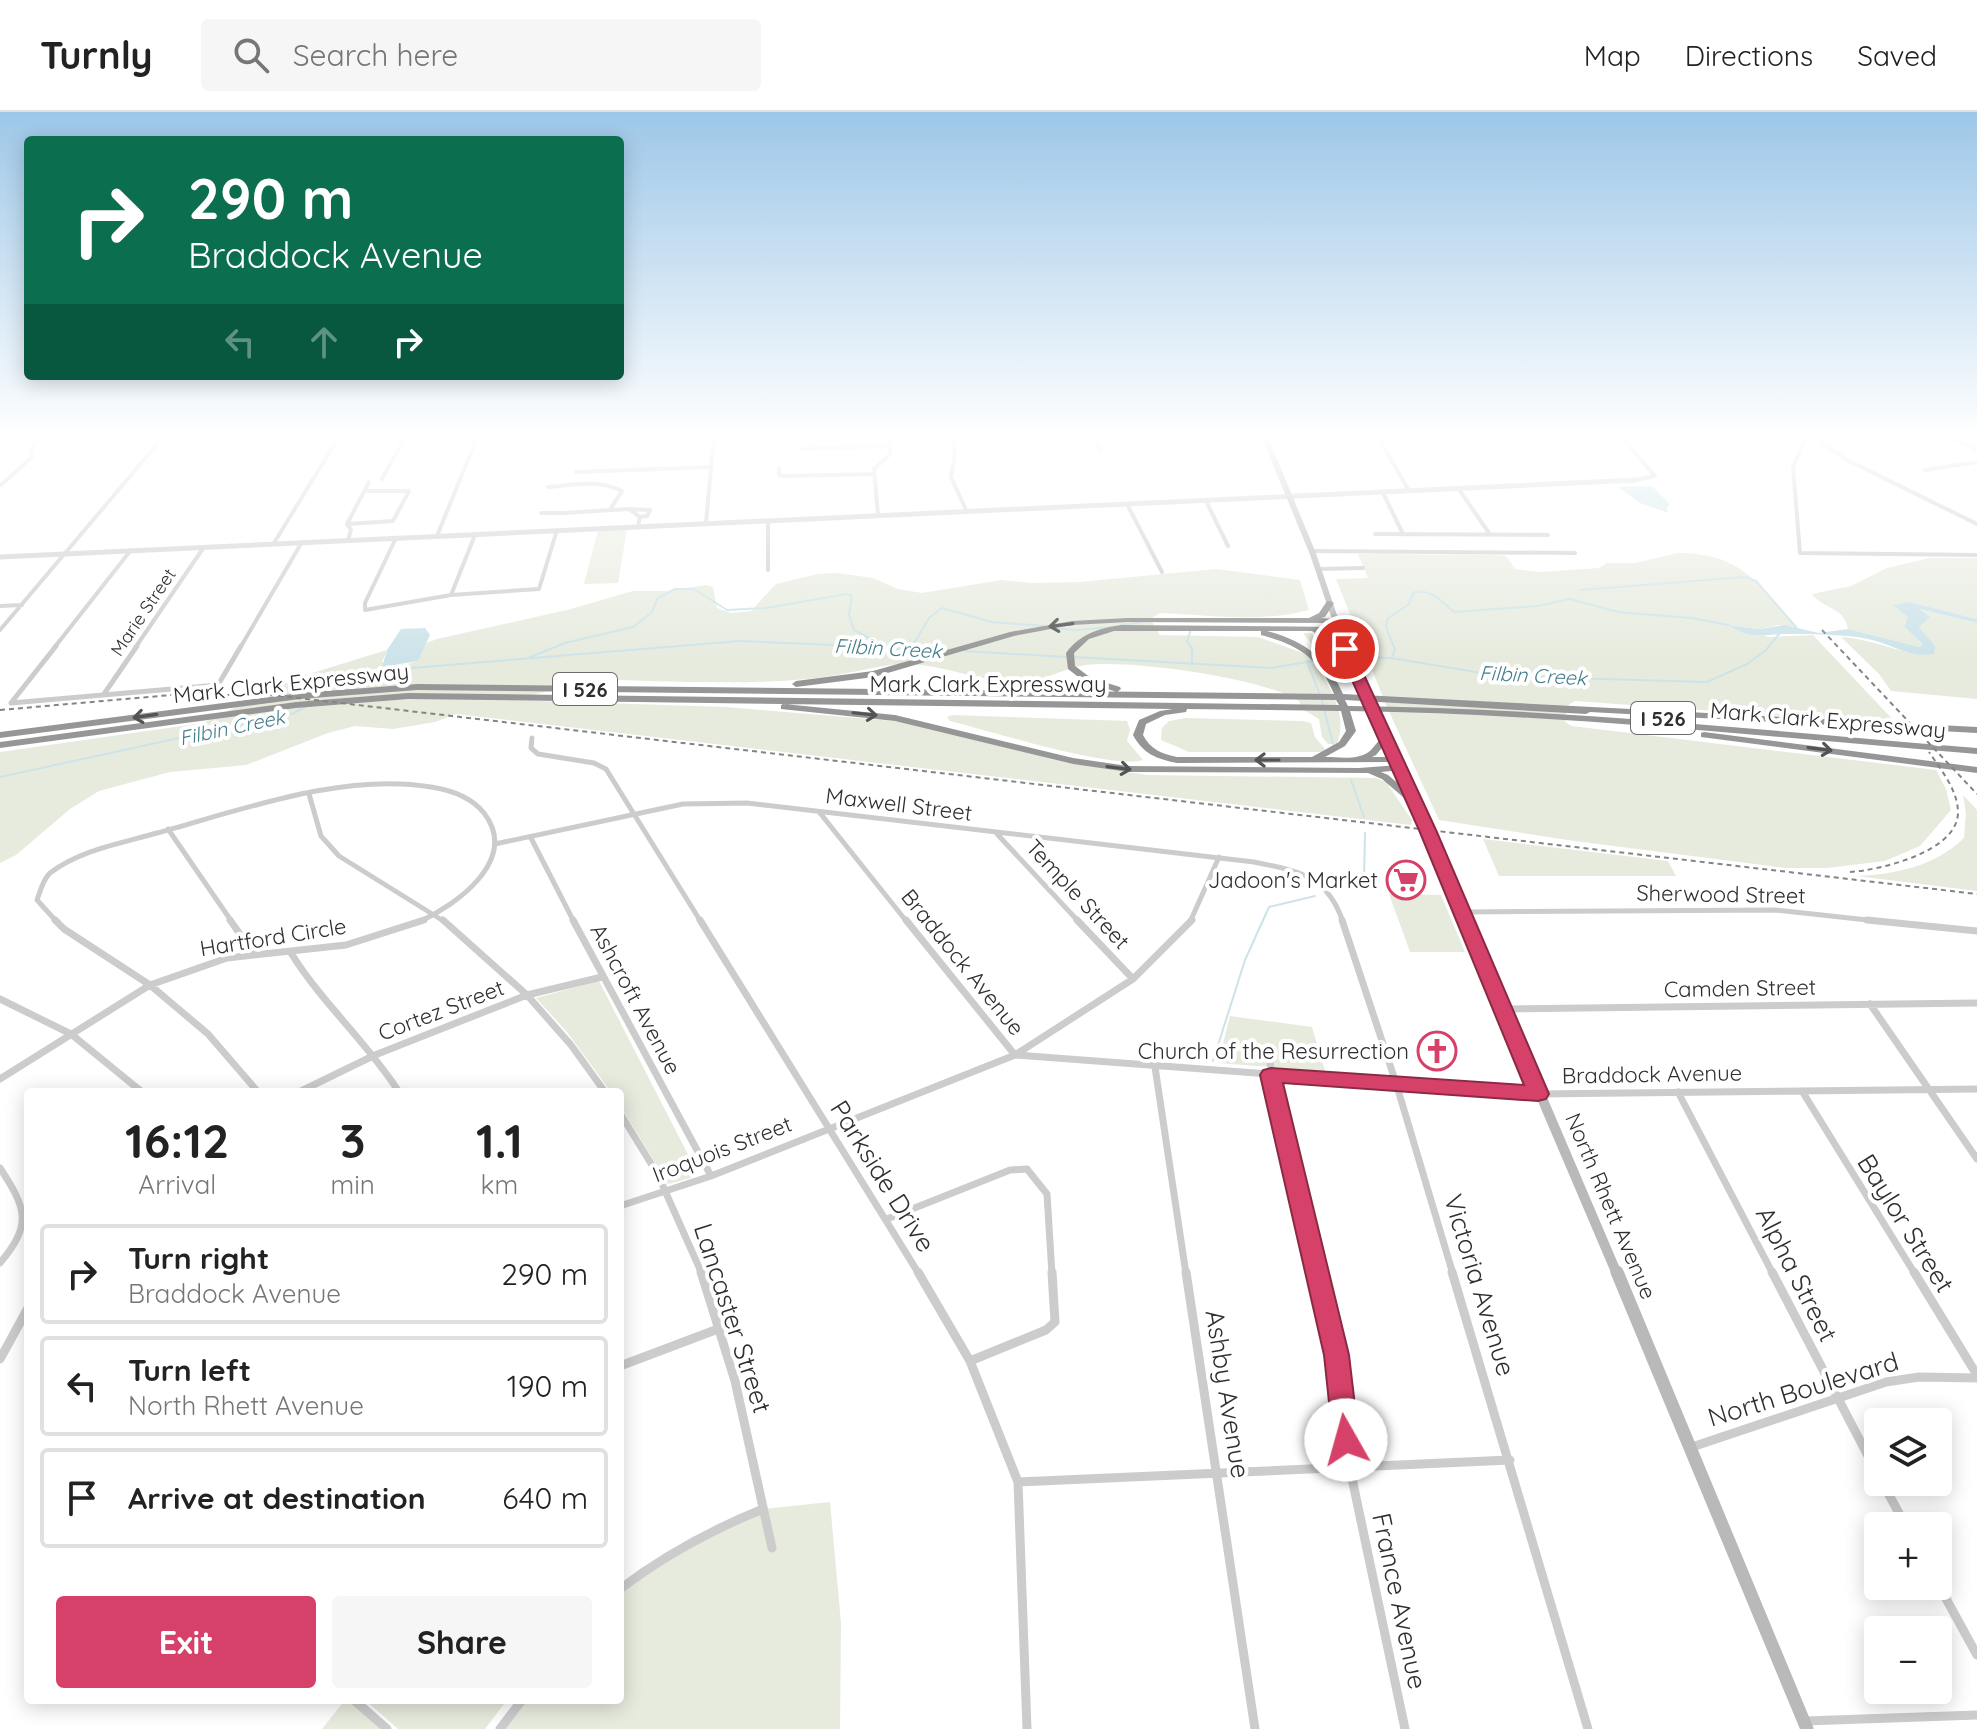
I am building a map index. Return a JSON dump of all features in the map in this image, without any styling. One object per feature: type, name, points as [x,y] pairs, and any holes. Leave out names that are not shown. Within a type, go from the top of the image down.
[{"type":"highway","points":[[1302,625],[1322,615],[1330,603]]},
{"type":"highway","points":[[627,689],[767,686],[834,681],[889,670],[1028,630],[1086,622],[1337,625]]},
{"type":"highway","points":[[1173,695],[1105,687],[1080,675],[1069,662],[1075,645],[1092,634],[1167,624],[1228,628],[1281,637],[1306,649],[1325,664],[1351,731],[1335,749],[1302,760]]},
{"type":"highway","points":[[1228,628],[1302,625],[1324,633],[1345,649]]},
{"type":"highway","name":"Mark Clark Expressway","points":[[0,735],[345,692],[417,687],[1353,697],[1534,707],[1977,744]]},
{"type":"highway","name":"Mark Clark Expressway","points":[[0,745],[335,701],[408,696],[1340,707],[1576,718],[1977,751]]},
{"type":"highway","points":[[648,700],[880,716],[1090,764],[1152,772],[1302,760],[1360,765],[1385,777],[1414,801]]},
{"type":"highway","points":[[1340,707],[1177,711],[1154,715],[1139,726],[1142,743],[1162,757],[1177,760],[1228,766],[1397,764]]},
{"type":"highway","points":[[1534,707],[1977,730]]},
{"type":"highway","points":[[1576,718],[1977,770]]},
{"type":"highway","points":[[1360,765],[1385,738]]},
{"type":"main road","name":"North Rhett Avenue","points":[[1294,510],[1350,662],[1463,912],[1691,1447],[1805,1725]]},
{"type":"street","points":[[0,630],[101,510]]},
{"type":"street","points":[[274,543],[294,510]]},
{"type":"street","points":[[347,524],[354,510]]},
{"type":"street","points":[[347,524],[393,521],[399,510]]},
{"type":"street","points":[[437,536],[447,510]]},
{"type":"street","points":[[541,513],[574,515],[597,510]]},
{"type":"street","points":[[631,510],[640,517],[647,516],[650,510]]},
{"type":"street","points":[[706,523],[707,510]]},
{"type":"street","points":[[878,510],[878,515]]},
{"type":"street","points":[[0,557],[998,510]]},
{"type":"street","points":[[1130,510],[1162,572]]},
{"type":"street","points":[[1211,510],[1228,546]]},
{"type":"street","points":[[1392,510],[1403,534]]},
{"type":"street","points":[[1473,510],[1489,533]]},
{"type":"street","points":[[1797,510],[1800,553],[1977,555]]},
{"type":"street","points":[[1950,510],[1977,524]]},
{"type":"street","points":[[638,526],[640,517]]},
{"type":"street","points":[[768,521],[768,570]]},
{"type":"street","points":[[347,524],[351,530],[348,540]]},
{"type":"street","points":[[396,538],[365,603],[365,610],[451,595],[539,589],[557,530]]},
{"type":"street","points":[[1375,534],[1548,535]]},
{"type":"street","points":[[451,595],[475,535]]},
{"type":"street","points":[[131,550],[11,703],[218,685],[302,542]]},
{"type":"street","name":"Marie Street","points":[[104,694],[204,547]]},
{"type":"street","points":[[1311,551],[1575,553]]},
{"type":"street","points":[[1318,569],[1363,568]]},
{"type":"street","points":[[0,606],[22,605]]},
{"type":"street","name":"Parkside Drive","points":[[532,738],[531,748],[538,754],[594,763],[606,769],[887,1219],[970,1361],[1018,1482],[1027,1729]]},
{"type":"street","points":[[255,1088],[235,1060],[194,1019],[150,985],[64,929],[37,900],[47,875],[64,863],[93,851],[168,829],[349,786],[413,784],[442,789],[472,801],[491,823],[495,844]]},
{"type":"street","points":[[309,794],[321,836],[339,856],[436,913],[527,995],[571,1045],[602,1088]]},
{"type":"street","name":"Maxwell Street","points":[[495,844],[683,804],[720,802],[1219,857],[1301,872]]},
{"type":"street","name":"Braddock Avenue","points":[[820,813],[1015,1055],[1538,1094],[1977,1089]]},
{"type":"street","points":[[168,829],[254,954]]},
{"type":"street","name":"Temple Street","points":[[997,834],[1133,979]]},
{"type":"street","name":"Ashcroft Avenue","points":[[531,838],[602,977],[711,1176]]},
{"type":"street","name":"Hartford Circle","points":[[0,1079],[150,985],[198,966],[254,954],[291,953],[376,938],[436,913],[472,887],[485,871],[495,844]]},
{"type":"street","points":[[1015,1055],[1133,979],[1192,919],[1219,857]]},
{"type":"street","name":"Victoria Avenue","points":[[1301,872],[1322,885],[1337,904],[1396,1083],[1588,1729]]},
{"type":"street","name":"Sherwood Street","points":[[1463,912],[1776,910],[1977,931]]},
{"type":"street","points":[[291,953],[303,974],[375,1055],[396,1088]]},
{"type":"street","name":"Cortez Street","points":[[307,1088],[375,1055],[527,995],[602,977]]},
{"type":"street","points":[[0,999],[71,1034],[137,1088]]},
{"type":"street","name":"Camden Street","points":[[1504,1009],[1977,1003]]},
{"type":"street","points":[[1870,1004],[1977,1159]]},
{"type":"street","name":"Iroquois Street","points":[[624,1205],[711,1176],[1015,1055]]},
{"type":"street","name":"France Avenue","points":[[1269,1059],[1337,1355],[1350,1469],[1405,1729]]},
{"type":"street","name":"Ashby Avenue","points":[[1155,1067],[1255,1729]]},
{"type":"street","name":"Baylor Street","points":[[1802,1091],[1977,1377]]},
{"type":"street","name":"Alpha Street","points":[[1678,1092],[1864,1450]]},
{"type":"street","name":"Lancaster Street","points":[[624,1120],[666,1191],[693,1253],[734,1381],[772,1548]]},
{"type":"street","points":[[0,1168],[24,1212]]},
{"type":"street","points":[[887,1219],[1010,1170],[1027,1169],[1047,1194],[1055,1322],[1046,1330],[970,1361]]},
{"type":"street","points":[[0,1263],[18,1242],[24,1228]]},
{"type":"street","points":[[0,1359],[24,1314]]},
{"type":"street","points":[[624,1364],[718,1329]]},
{"type":"street","name":"North Boulevard","points":[[1691,1447],[1886,1382],[1919,1377],[1977,1377]]},
{"type":"street","points":[[1018,1482],[1510,1460]]},
{"type":"street","points":[[624,1586],[658,1560],[712,1530],[763,1509]]},
{"type":"street","points":[[1947,1600],[1977,1655]]},
{"type":"street","points":[[359,1704],[387,1729]]},
{"type":"street","points":[[500,1729],[519,1704]]},
{"type":"street","points":[[1805,1725],[1977,1715]]},
{"type":"shaded area","points":[[627,529],[618,583],[584,584],[598,530]]},
{"type":"shaded area","points":[[1678,553],[1718,558],[1746,574],[1796,627],[1778,625],[1759,629],[1730,625],[1769,637],[1813,635],[1897,724],[1575,701],[1567,706],[1565,722],[1572,726],[1936,770],[1946,789],[1951,810],[1920,846],[1885,861],[1827,868],[1785,868],[1439,820],[1386,705],[1336,579],[1368,578],[1358,554],[1506,556],[1515,569],[1541,572],[1599,568],[1607,563],[1635,563]]},
{"type":"shaded area","points":[[1930,558],[1977,558],[1977,619],[1910,602],[1904,612],[1909,618],[1904,624],[1922,645],[1920,647],[1848,629],[1838,612],[1812,594],[1851,586],[1887,568]]},
{"type":"shaded area","points":[[1216,569],[1300,580],[1309,610],[1254,617],[1160,613],[1150,619],[1160,635],[1258,637],[1306,654],[1316,650],[1303,633],[1311,633],[1334,661],[1316,665],[1339,713],[1337,744],[1328,744],[1322,737],[1319,719],[1302,709],[1299,701],[1282,693],[1196,672],[1132,665],[1086,665],[1022,682],[1005,682],[907,664],[778,681],[576,679],[564,688],[508,700],[726,707],[905,722],[1068,763],[1147,775],[1376,778],[1386,782],[1412,820],[1411,825],[456,714],[435,722],[393,729],[355,726],[328,733],[246,765],[170,772],[99,791],[70,809],[16,855],[0,863],[0,752],[203,723],[299,677],[387,650],[382,662],[404,665],[418,661],[426,643],[437,639],[567,610],[633,591],[666,591],[706,585],[713,587],[717,608],[731,613],[751,611],[776,584],[818,574],[873,578],[898,589],[922,593],[1001,580],[1080,582]]},
{"type":"shaded area","points":[[1918,609],[1977,623],[1977,699],[1891,691],[1879,674],[1841,637],[1928,655],[1919,626],[1927,615]]},
{"type":"shaded area","points":[[947,717],[1127,721],[1130,730],[1127,741],[1143,760],[1128,762],[1049,748],[950,721]]},
{"type":"shaded area","points":[[1186,718],[1303,721],[1311,723],[1315,737],[1325,749],[1322,752],[1189,752],[1161,740],[1162,728],[1169,721]]},
{"type":"shaded area","points":[[1963,795],[1977,810],[1977,891],[1857,876],[1915,867],[1953,848],[1964,838],[1966,813]]},
{"type":"shaded area","points":[[1483,839],[1668,861],[1676,876],[1499,876]]},
{"type":"shaded area","points":[[1389,894],[1441,895],[1465,952],[1410,952]]},
{"type":"shaded area","points":[[599,981],[697,1172],[694,1177],[668,1184],[624,1112],[624,1088],[608,1088],[567,1032],[536,998]]},
{"type":"shaded area","points":[[1230,1016],[1312,1027],[1325,1071],[1218,1063]]},
{"type":"shaded area","points":[[830,1502],[841,1623],[840,1729],[502,1729],[522,1704],[624,1704],[624,1586],[658,1560],[763,1509]]},
{"type":"shaded area","points":[[342,1704],[359,1704],[387,1729],[322,1729]]},
{"type":"shaded area","points":[[370,1704],[504,1704],[485,1729],[398,1729]]},
{"type":"water","points":[[1910,602],[1977,619],[1977,623],[1919,609],[1930,617],[1919,627],[1935,646],[1934,654],[1925,655],[1908,653],[1858,637],[1756,635],[1743,633],[1728,625],[1759,629],[1785,625],[1819,633],[1848,629],[1920,647],[1922,644],[1904,626],[1908,617],[1893,605]]},
{"type":"water","points":[[425,628],[430,635],[418,661],[382,667],[387,650],[401,629]]},
{"type":"waterway","points":[[1580,590],[1745,577],[1756,581],[1796,627]]},
{"type":"waterway","points":[[528,658],[565,643],[633,627],[652,612],[658,598],[675,589],[694,589],[727,610],[766,608],[847,594],[852,596],[849,615],[854,630],[885,646]]},
{"type":"waterway","points":[[1392,657],[1395,650],[1386,627],[1387,619],[1408,605],[1414,592],[1431,594],[1454,612],[1538,606],[1570,599],[1618,612],[1692,618],[1728,625]]},
{"type":"waterway","points":[[912,647],[929,618],[942,608],[992,622],[1044,626]]},
{"type":"waterway","points":[[1121,625],[1143,622]]},
{"type":"waterway","points":[[1050,628],[1077,630],[1111,627]]},
{"type":"waterway","points":[[1190,632],[1187,642],[1192,648],[1192,663]]},
{"type":"waterway","name":"Filbin Creek","points":[[1355,657],[1391,658],[1500,676],[1707,682],[1747,664],[1766,650],[1779,634]]},
{"type":"waterway","name":"Filbin Creek","points":[[315,692],[340,679],[387,670],[740,641],[951,650]]},
{"type":"waterway","name":"Filbin Creek","points":[[965,651],[1066,657]]},
{"type":"waterway","name":"Filbin Creek","points":[[1073,657],[1271,668],[1313,661]]},
{"type":"waterway","name":"Filbin Creek","points":[[1320,660],[1345,657]]},
{"type":"waterway","points":[[1308,664],[1320,695]]},
{"type":"waterway","points":[[1322,701],[1333,744]]},
{"type":"waterway","name":"Filbin Creek","points":[[0,777],[294,713],[305,707]]},
{"type":"waterway","points":[[1351,780],[1364,817]]},
{"type":"waterway","points":[[1336,889],[1364,879],[1365,833]]},
{"type":"waterway","points":[[1213,1061],[1245,960],[1269,907],[1315,896]]},
{"type":"railway","points":[[1822,630],[1977,794]]},
{"type":"railway","points":[[0,710],[171,695],[272,695],[1977,894]]},
{"type":"railway","points":[[1850,872],[1897,863],[1915,856],[1945,838],[1954,827],[1958,813],[1955,796],[1929,752]]},
{"type":"place","name":"Jadoon's Market","points":[[1406,880]]},
{"type":"place","name":"Church of the Resurrection","points":[[1437,1051]]},
{"type":"route","points":[[1345,649],[1491,976],[1538,1094],[1271,1075],[1337,1355],[1346,1440]]}]
